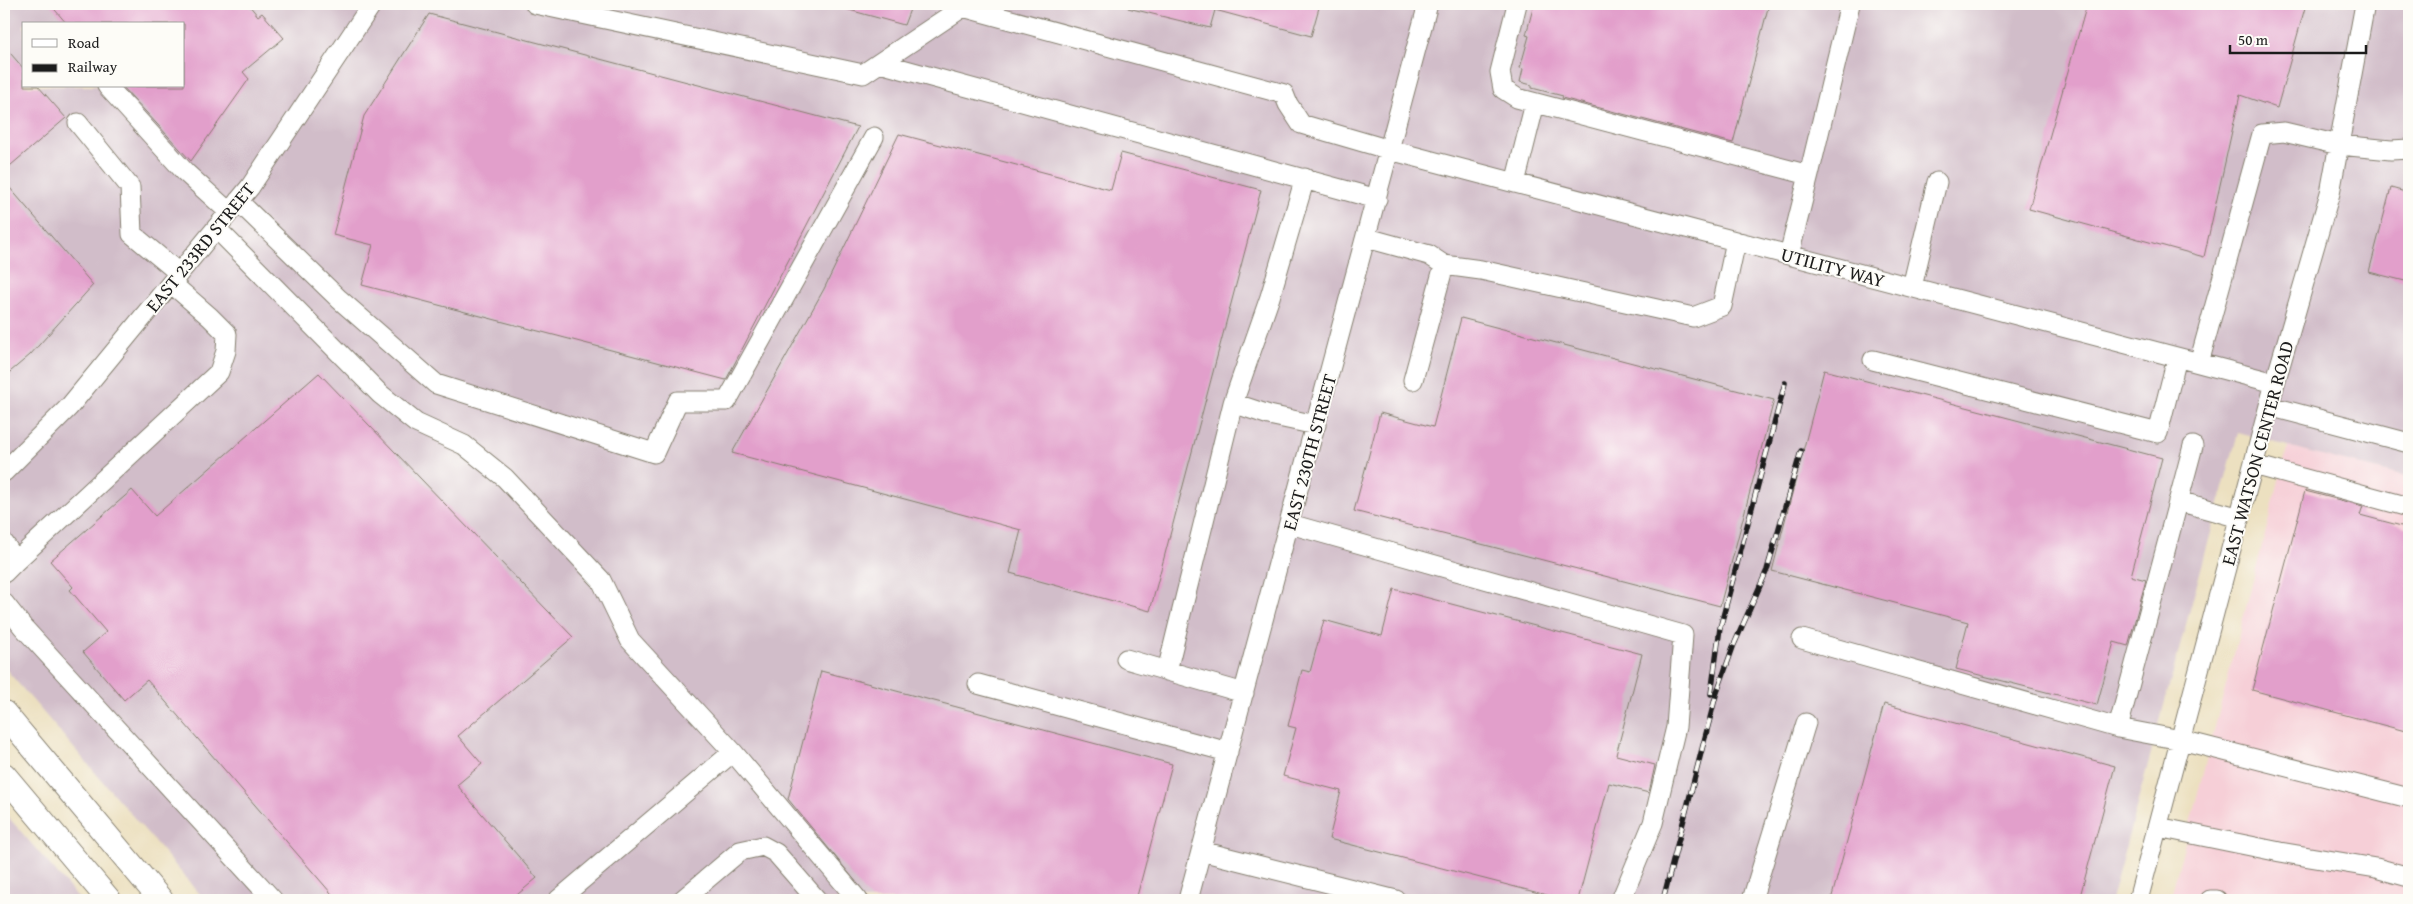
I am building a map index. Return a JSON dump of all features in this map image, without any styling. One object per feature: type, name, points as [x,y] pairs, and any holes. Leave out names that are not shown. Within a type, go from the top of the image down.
[{"type":"main road","points":[[4,713],[161,900]]},
{"type":"main road","points":[[4,775],[109,900]]},
{"type":"street","name":"EAST 233RD STREET","points":[[4,472],[69,407],[234,207],[372,4]]},
{"type":"street","name":"UTILITY WAY","points":[[535,4],[864,74],[962,7],[1284,94],[1301,124],[1390,150],[2275,383]]},
{"type":"street","name":"EAST 230TH STREET","points":[[1188,900],[1367,238],[1428,4]]},
{"type":"street","points":[[1517,4],[1500,72],[1503,89],[1517,98],[1809,175]]},
{"type":"street","points":[[1789,255],[1850,4]]},
{"type":"street","name":"EAST WATSON CENTER ROAD","points":[[2138,900],[2275,383],[2330,193],[2365,4]]},
{"type":"street","points":[[880,63],[1377,199]]},
{"type":"street","points":[[109,88],[185,172],[234,207],[436,384],[654,452],[678,401],[727,401],[874,136]]},
{"type":"street","points":[[1515,183],[1535,103]]},
{"type":"street","points":[[4,543],[10,567],[219,372],[226,351],[227,334],[132,234],[130,187],[78,123]]},
{"type":"street","points":[[2199,363],[2262,134],[2284,132],[2339,145],[2391,150],[2409,149]]},
{"type":"street","points":[[1167,671],[1233,403],[1270,297],[1304,178]]},
{"type":"street","points":[[1912,287],[1937,182]]},
{"type":"street","points":[[216,228],[380,394],[416,422],[464,445],[505,478],[601,580],[630,640],[733,752],[858,900]]},
{"type":"street","points":[[1367,238],[1429,255],[1444,265],[1481,270],[1693,317],[1722,306],[1736,241]]},
{"type":"street","points":[[1412,380],[1444,265]]},
{"type":"street","points":[[1873,360],[2158,433],[2177,358]]},
{"type":"street","points":[[1233,403],[1269,415],[1316,425]]},
{"type":"street","points":[[2269,406],[2409,443]]},
{"type":"street","points":[[2118,728],[2193,446]]},
{"type":"street","points":[[2254,465],[2409,507]]},
{"type":"street","points":[[2178,501],[2240,518]]},
{"type":"street","points":[[1290,524],[1683,635],[1676,727],[1652,823],[1621,900]]},
{"type":"street","points":[[4,603],[23,627],[272,900]]},
{"type":"street","points":[[1802,639],[2118,728],[2181,740],[2409,798]]},
{"type":"street","points":[[1126,659],[1244,693]]},
{"type":"street","points":[[978,684],[1228,752]]},
{"type":"street","points":[[1752,900],[1806,724]]},
{"type":"street","points":[[558,900],[733,752]]},
{"type":"street","points":[[2158,827],[2280,852],[2376,868],[2409,877]]},
{"type":"street","points":[[682,900],[740,851],[763,846],[776,853],[817,900]]},
{"type":"street","points":[[1201,851],[1396,900]]},
{"type":"street","points":[[2210,900],[2217,900]]},
{"type":"shaded area","points":[[4,4],[2409,4],[2409,478],[2238,433],[2111,900],[205,900],[4,667]]},
{"type":"shaded area","points":[[2288,446],[2409,478],[2409,900],[2170,900]]},
{"type":"shaded area","points":[[4,812],[80,900],[4,900]]},
{"type":"building","points":[[50,4],[248,4],[258,16],[262,13],[284,38],[243,72],[249,79],[191,161],[124,88],[185,88],[185,22],[65,22]]},
{"type":"building","points":[[843,4],[912,4],[904,25],[842,8]]},
{"type":"building","points":[[1128,4],[1320,4],[1311,36],[1215,10],[1210,28],[1128,8]]},
{"type":"building","points":[[1534,4],[1769,4],[1733,143],[1562,98],[1563,96],[1532,88],[1532,85],[1520,82],[1523,69],[1520,68],[1529,36],[1526,35]]},
{"type":"building","points":[[2087,4],[2306,4],[2277,108],[2240,95],[2204,257],[2029,209]]},
{"type":"building","points":[[429,14],[858,127],[726,380],[362,285],[373,245],[333,235],[364,116]]},
{"type":"building","points":[[4,46],[22,67],[22,88],[40,88],[66,118],[4,171]]},
{"type":"building","points":[[899,134],[1111,190],[1121,153],[1261,190],[1150,611],[1010,573],[1021,530],[732,453],[824,289]]},
{"type":"building","points":[[4,181],[93,285],[30,355],[4,377]]},
{"type":"building","points":[[2391,188],[2409,193],[2409,282],[2369,272]]},
{"type":"building","points":[[1461,318],[1774,400],[1720,606],[1354,511],[1380,413],[1433,427]]},
{"type":"building","points":[[1824,370],[2162,458],[2131,576],[2146,580],[2128,646],[2114,642],[2097,705],[1956,669],[1968,622],[1772,571]]},
{"type":"building","points":[[319,373],[573,637],[458,736],[482,764],[457,785],[537,878],[511,900],[337,900],[147,680],[124,700],[83,652],[106,632],[70,590],[73,587],[50,561],[132,490],[155,516]]},
{"type":"building","points":[[2305,491],[2363,506],[2360,515],[2409,528],[2409,732],[2252,690]]},
{"type":"building","points":[[1394,589],[1642,654],[1616,755],[1655,765],[1649,793],[1609,783],[1578,900],[1566,900],[1329,839],[1341,791],[1283,776],[1296,728],[1288,726],[1302,670],[1310,672],[1324,620],[1382,636]]},
{"type":"building","points":[[821,671],[1172,764],[1136,900],[871,900],[788,799]]},
{"type":"building","points":[[1884,704],[2115,766],[2079,900],[1831,900]]},
{"type":"railway","points":[[1711,694],[1720,628],[1785,383]]},
{"type":"railway","points":[[1663,900],[1716,695],[1733,647],[1767,570],[1801,451]]}]
